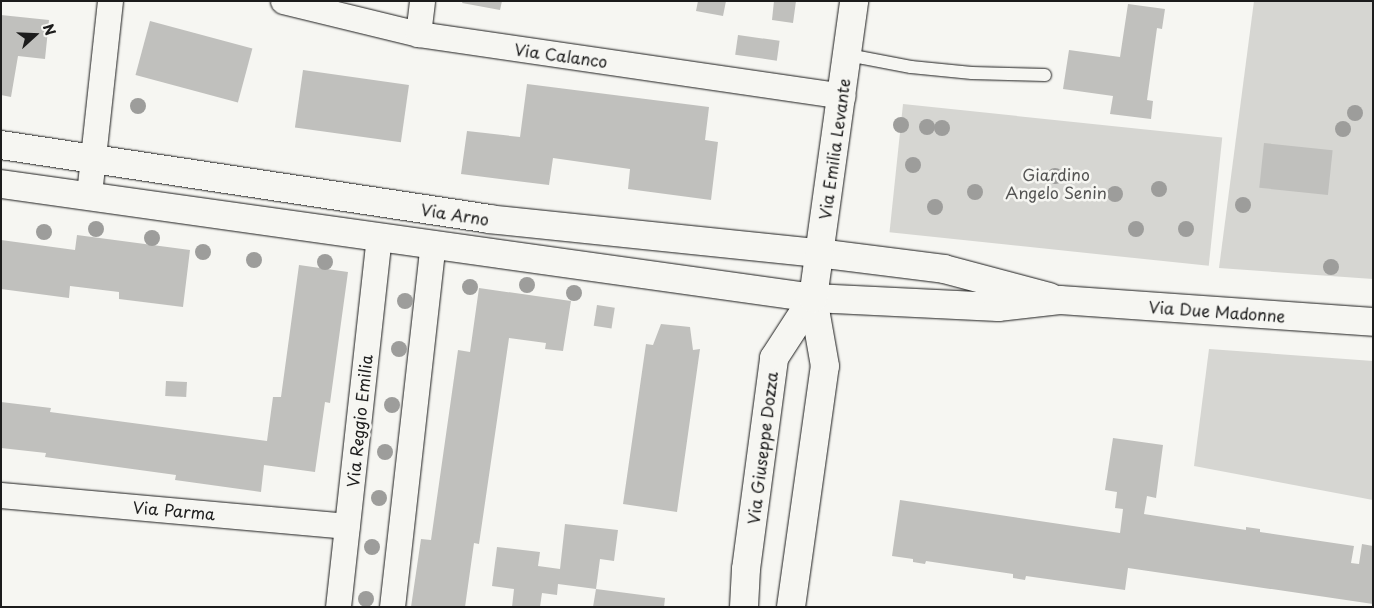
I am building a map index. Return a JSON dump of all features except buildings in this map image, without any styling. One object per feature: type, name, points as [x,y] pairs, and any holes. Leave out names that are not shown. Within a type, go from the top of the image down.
[{"type":"main road","name":"Via Emilia Levante","points":[[813,298],[854,1]]},
{"type":"main road","name":"Via Arno","points":[[1,145],[488,219],[818,253]]},
{"type":"main road","name":"Via Arno","points":[[1,184],[89,194],[813,298]]},
{"type":"main road","name":"Via Due Madonne","points":[[818,253],[944,269],[1060,300]]},
{"type":"main road","name":"Via Due Madonne","points":[[813,298],[998,307],[1060,300],[1373,322]]},
{"type":"main road","points":[[789,601],[826,366],[813,298]]},
{"type":"main road","name":"Via Giuseppe Dozza","points":[[744,607],[746,569],[774,358],[813,298]]},
{"type":"street","points":[[89,194],[110,1]]},
{"type":"street","name":"Via Calanco","points":[[283,1],[418,34],[842,96]]},
{"type":"street","points":[[418,34],[422,1]]},
{"type":"street","name":"Via Reggio Emilia","points":[[338,607],[380,236]]},
{"type":"street","points":[[392,607],[433,243]]},
{"type":"street","name":"Via Parma","points":[[1,495],[347,526]]},
{"type":"lane","points":[[848,55],[972,73],[1045,75]]},
{"type":"green space","points":[[1254,1],[1373,1],[1373,279],[1219,268]]},
{"type":"green space","name":"Giardino Angelo Senin","points":[[903,104],[1222,138],[1209,266],[890,232]]},
{"type":"green space","points":[[1209,349],[1373,361],[1373,500],[1194,466]]}]
